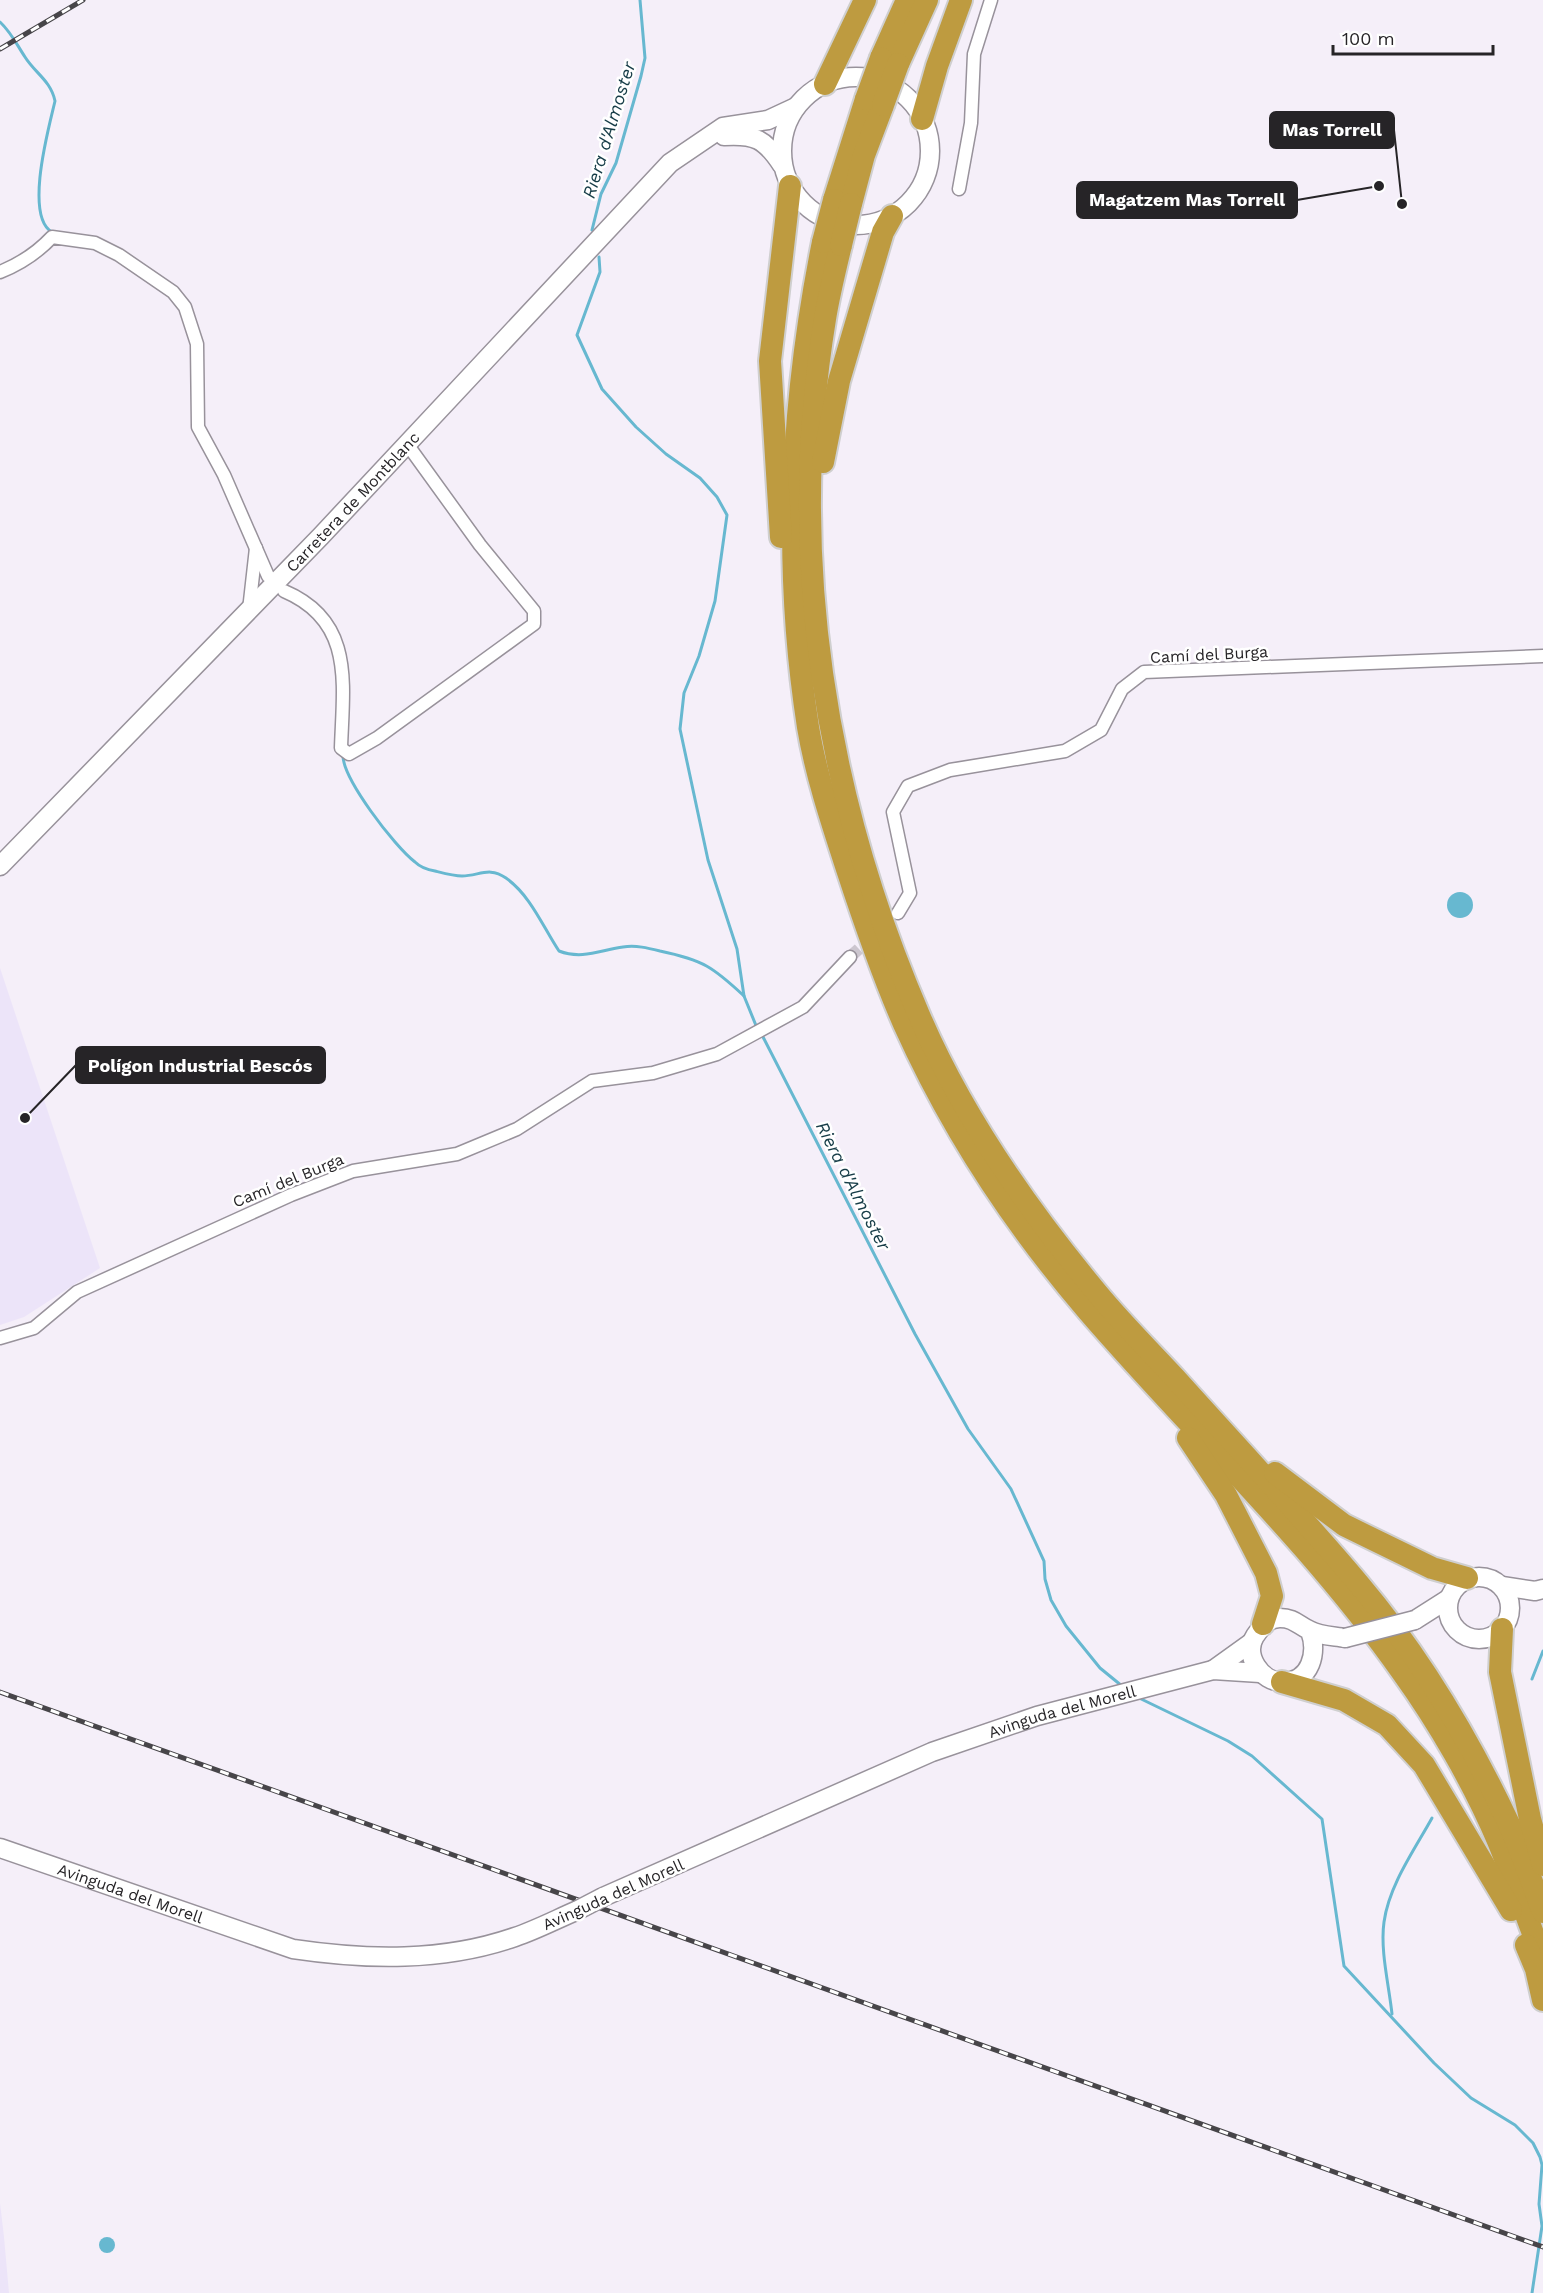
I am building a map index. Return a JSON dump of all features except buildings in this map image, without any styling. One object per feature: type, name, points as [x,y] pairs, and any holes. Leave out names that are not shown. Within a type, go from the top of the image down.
[{"type":"highway","points":[[825,84],[865,0]]},
{"type":"highway","points":[[808,731],[799,644],[793,537],[798,411],[808,316],[832,244],[842,202],[890,61],[907,0]]},
{"type":"highway","points":[[890,61],[927,0]]},
{"type":"highway","points":[[922,119],[937,66],[961,0]]},
{"type":"highway","points":[[787,176],[770,361],[774,456],[790,646],[808,731],[835,834],[868,935],[905,1026],[956,1124],[1023,1212],[1087,1310],[1240,1476],[1347,1600],[1403,1673],[1451,1749],[1496,1837],[1543,1960]]},
{"type":"highway","points":[[831,742],[818,534],[823,464],[839,381],[883,232],[892,216]]},
{"type":"highway","points":[[832,244],[817,390],[809,536],[817,639],[831,742],[852,828],[885,928],[920,1018],[1023,1212],[1081,1316],[1175,1422],[1208,1465],[1266,1573],[1272,1596],[1257,1633]]},
{"type":"highway","points":[[1023,1212],[1280,1478],[1344,1525],[1432,1568],[1467,1578]]},
{"type":"highway","points":[[1023,1212],[1361,1586],[1417,1662],[1464,1738],[1510,1826],[1543,1912]]},
{"type":"highway","points":[[1505,1622],[1500,1672],[1530,1819],[1543,1865]]},
{"type":"highway","points":[[1282,1682],[1344,1700],[1387,1725],[1424,1765],[1508,1901],[1536,1969],[1543,2000]]},
{"type":"street","points":[[959,189],[970,123],[974,54],[991,0]]},
{"type":"street","points":[[704,138],[748,135],[770,146],[787,176],[812,211],[843,224],[860,225],[892,216],[916,195],[927,171],[929,140],[922,119],[914,105],[888,85],[857,77],[825,84],[809,94],[796,107],[783,135],[787,176]]},
{"type":"street","name":"Carretera de Montblanc","points":[[0,866],[249,610],[670,163],[723,127],[768,120],[796,107]]},
{"type":"street","points":[[0,272],[16,266],[42,248],[52,237],[70,239],[95,243],[118,255],[173,292],[185,307],[197,344],[198,427],[224,475],[268,576]]},
{"type":"street","points":[[284,591],[315,609],[336,640],[344,682],[341,748],[349,754],[377,738],[534,624],[534,610],[480,545],[406,444]]},
{"type":"street","points":[[249,610],[256,547]]},
{"type":"street","name":"Camí del Burga","points":[[898,913],[910,893],[893,812],[908,786],[950,770],[1065,751],[1101,730],[1122,689],[1144,672],[1543,656]]},
{"type":"street","name":"Camí del Burga","points":[[0,1338],[34,1328],[77,1292],[301,1191],[353,1171],[457,1154],[517,1129],[592,1081],[653,1073],[717,1054],[803,1007],[850,957]]},
{"type":"street","points":[[1485,1577],[1502,1586],[1539,1590],[1494,1635],[1476,1639],[1458,1632],[1448,1616],[1448,1599],[1452,1590],[1467,1578],[1485,1577]]},
{"type":"street","points":[[1502,1586],[1509,1600],[1505,1622]]},
{"type":"street","points":[[1345,1638],[1310,1631],[1293,1619],[1277,1618],[1257,1633],[1252,1658],[1260,1673],[1282,1682],[1302,1676],[1314,1659],[1345,1638],[1415,1620],[1448,1599]]},
{"type":"street","points":[[1415,1620],[1452,1624]]},
{"type":"street","points":[[1310,1631],[1315,1644],[1314,1659]]},
{"type":"street","name":"Avinguda del Morell","points":[[1213,1670],[1257,1633]]},
{"type":"street","name":"Avinguda del Morell","points":[[0,1848],[293,1949],[343,1956],[418,1957],[480,1947],[516,1937],[932,1752],[1037,1716],[1213,1670],[1260,1673]]},
{"type":"shaded area","points":[[0,968],[100,1268],[24,1317],[0,1325]]},
{"type":"shaded area","points":[[0,2203],[4,2237],[9,2293],[0,2293]]},
{"type":"water","points":[[1460,892],[1469,896],[1473,905],[1469,914],[1460,918],[1451,914],[1447,905],[1451,896]]},
{"type":"water","points":[[107,2237],[113,2239],[115,2245],[113,2251],[107,2253],[101,2251],[99,2245],[101,2239]]},
{"type":"waterway","name":"Riera d'Almoster","points":[[592,230],[601,194],[616,163],[645,58],[640,0]]},
{"type":"waterway","points":[[0,22],[50,88],[55,101],[44,150],[39,190],[44,223],[52,232]]},
{"type":"waterway","name":"Riera d'Almoster","points":[[599,257],[600,272],[577,335],[602,389],[636,427],[666,454],[700,478],[717,497],[727,515],[715,601],[699,656],[684,693],[680,729],[708,860],[737,949],[744,996],[757,1028]]},
{"type":"waterway","points":[[343,754],[345,765],[360,794],[383,827],[406,854],[419,865],[433,871],[462,876],[484,872],[500,874],[515,885],[530,903],[559,951],[576,955],[591,954],[633,946],[675,954],[715,971],[744,996]]},
{"type":"waterway","name":"Riera d'Almoster","points":[[761,1033],[915,1334],[968,1429],[1011,1489],[1044,1561],[1045,1579],[1051,1600],[1066,1626],[1100,1668],[1122,1686]]},
{"type":"waterway","points":[[1532,1679],[1543,1651]]},
{"type":"waterway","name":"Riera d'Almoster","points":[[1137,1697],[1228,1741],[1252,1756],[1322,1819],[1344,1966],[1434,2063],[1471,2098],[1515,2125],[1533,2143],[1540,2157],[1542,2165],[1539,2204],[1542,2226],[1532,2293]]},
{"type":"waterway","points":[[1392,2014],[1385,1968],[1384,1922],[1391,1894],[1432,1818]]},
{"type":"tunnel","points":[[850,957],[873,936]]},
{"type":"railway","points":[[0,49],[83,0]]},
{"type":"railway","points":[[0,1692],[1543,2247]]},
{"type":"place","name":"Magatzem Mas Torrell","points":[[1379,186]]},
{"type":"place","name":"Mas Torrell","points":[[1402,204]]},
{"type":"place","name":"Polígon Industrial Bescós","points":[[25,1118]]}]
